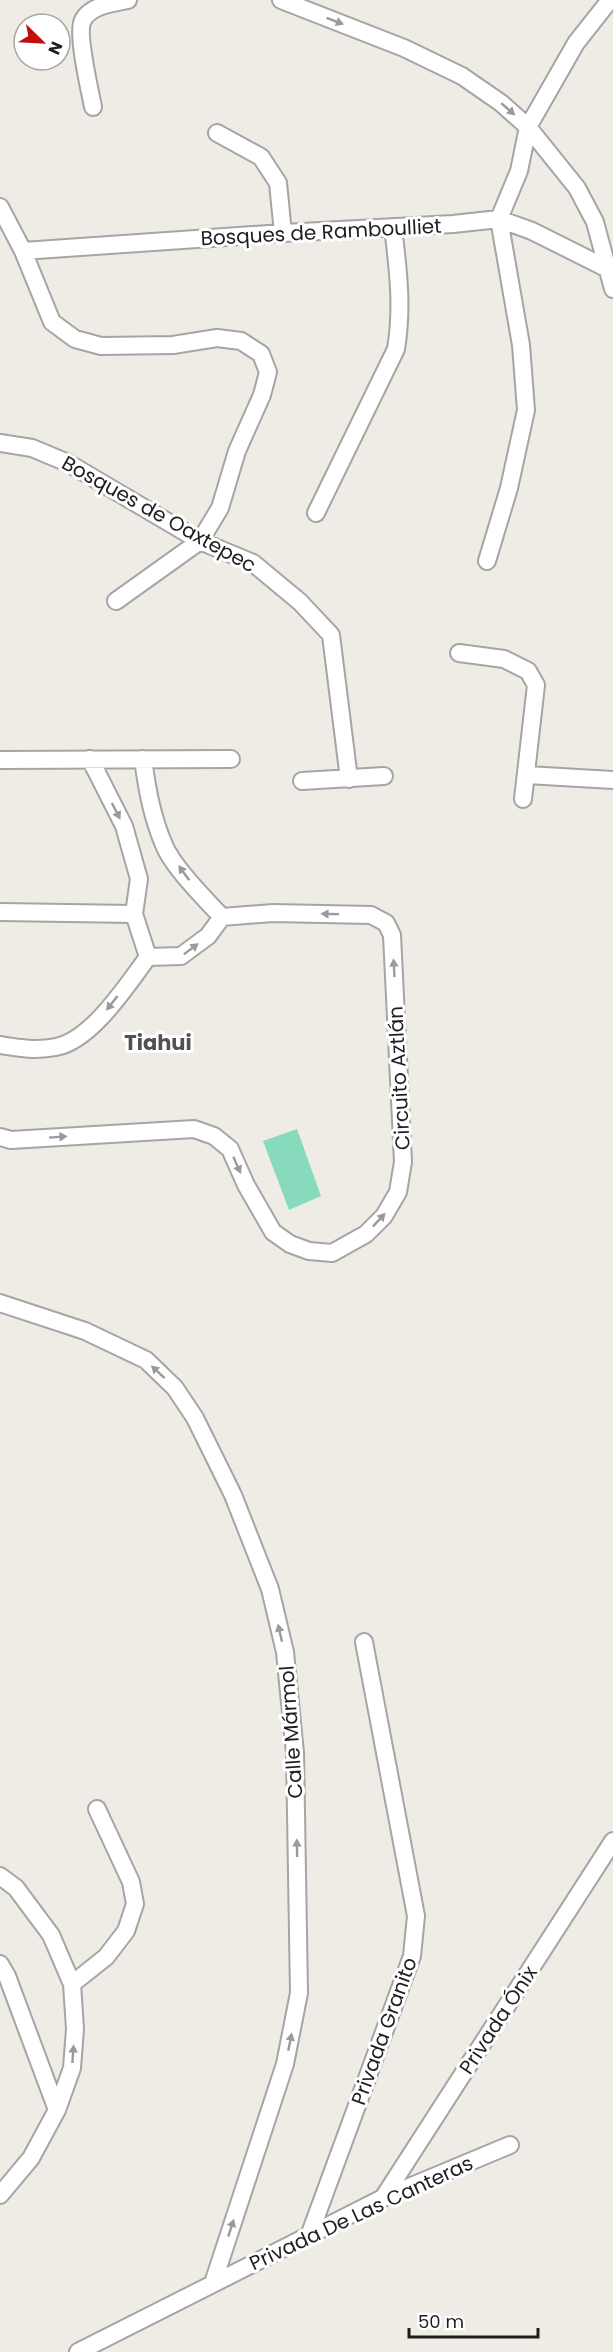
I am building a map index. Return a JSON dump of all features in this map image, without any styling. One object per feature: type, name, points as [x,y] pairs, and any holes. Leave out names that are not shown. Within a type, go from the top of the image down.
[{"type":"street","points":[[93,107],[80,35],[82,20],[91,11],[107,4],[128,0]]},
{"type":"street","points":[[281,0],[404,48],[462,76],[501,103],[528,127],[577,188],[595,222],[613,290]]},
{"type":"street","points":[[488,561],[509,488],[526,410],[521,345],[499,219],[519,171],[528,127],[576,43],[609,2]]},
{"type":"street","points":[[217,133],[261,157],[278,183],[283,233]]},
{"type":"street","points":[[0,207],[23,251],[52,322],[75,339],[101,346],[173,345],[217,338],[241,341],[261,354],[268,372],[262,395],[237,451],[220,508],[200,541],[116,602]]},
{"type":"street","name":"Bosques de Ramboulliet","points":[[23,251],[499,219],[532,231],[608,269]]},
{"type":"street","points":[[316,513],[396,349],[400,324],[400,288],[393,227]]},
{"type":"street","name":"Bosques de Oaxtepec","points":[[0,443],[32,448],[68,462],[200,541],[253,563],[300,602],[331,635],[349,779]]},
{"type":"street","points":[[459,653],[504,658],[528,671],[536,685],[523,799]]},
{"type":"street","points":[[90,759],[124,826],[139,879],[134,914],[148,957]]},
{"type":"street","points":[[143,759],[149,800],[165,847],[195,888],[222,917],[208,936],[181,956],[148,957]]},
{"type":"street","points":[[0,760],[231,759]]},
{"type":"street","points":[[527,775],[613,780]]},
{"type":"street","points":[[302,782],[384,776]]},
{"type":"street","points":[[0,912],[134,914]]},
{"type":"street","name":"Circuito Aztlán","points":[[0,1137],[11,1140],[178,1129],[195,1130],[213,1136],[230,1149],[246,1185],[273,1232],[290,1244],[309,1251],[332,1252],[366,1234],[384,1216],[398,1192],[403,1162],[392,934],[386,923],[371,915],[273,913],[222,917]]},
{"type":"street","points":[[0,1046],[30,1050],[58,1047],[83,1033],[107,1011],[148,957]]},
{"type":"street","name":"Calle Mármol","points":[[0,1303],[85,1331],[126,1350],[146,1360],[175,1388],[195,1418],[233,1495],[270,1589],[285,1652],[295,1753],[299,1993],[285,2064],[213,2283]]},
{"type":"street","name":"Privada Granito","points":[[309,2236],[412,1956],[416,1916],[364,1642]]},
{"type":"street","points":[[72,1984],[106,1957],[126,1931],[135,1904],[131,1882],[97,1809]]},
{"type":"street","name":"Privada Ónix","points":[[383,2198],[613,1841]]},
{"type":"street","points":[[0,1876],[16,1888],[51,1935],[72,1984],[75,2029],[72,2068],[57,2110],[31,2158],[0,2195]]},
{"type":"street","points":[[0,1964],[7,1976],[57,2110]]},
{"type":"street","name":"Privada De Las Canteras","points":[[78,2352],[383,2198],[510,2145]]},
{"type":"green space","points":[[297,1129],[321,1196],[289,1210],[263,1141]]},
{"type":"district","name":"Tiahui","points":[[158,1043]]}]
